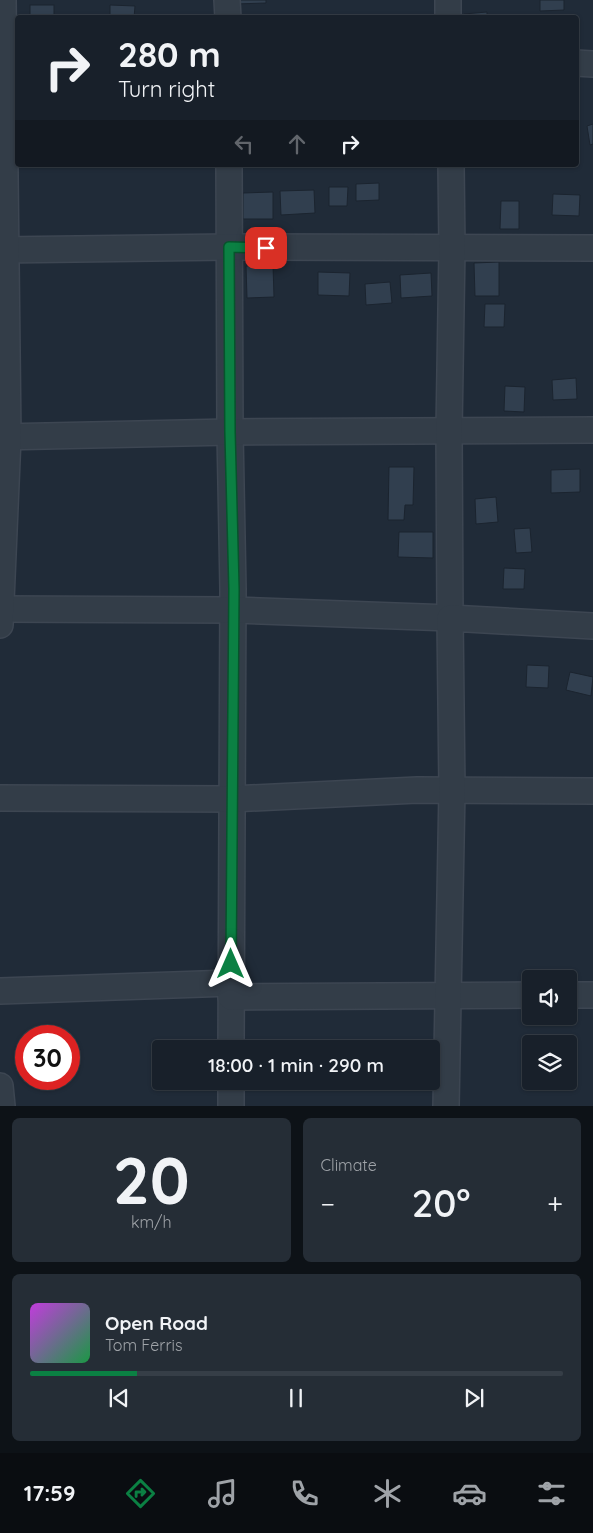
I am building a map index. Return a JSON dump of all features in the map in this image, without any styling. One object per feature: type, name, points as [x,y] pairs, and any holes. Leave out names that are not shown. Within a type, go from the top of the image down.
[{"type":"street","points":[[2,0],[7,53],[3,250],[4,437],[0,614],[233,610],[450,618],[593,626]]},
{"type":"street","points":[[227,0],[228,15]]},
{"type":"street","points":[[448,0],[448,15]]},
{"type":"street","points":[[579,63],[593,64]]},
{"type":"street","points":[[229,167],[233,610],[231,1040]]},
{"type":"street","points":[[446,1106],[452,790],[449,431],[452,248],[451,167]]},
{"type":"street","points":[[3,250],[229,247],[593,248]]},
{"type":"street","points":[[4,437],[230,432],[593,430]]},
{"type":"street","points":[[0,798],[232,799],[417,790],[593,791]]},
{"type":"street","points":[[0,991],[231,990],[448,996],[522,995]]},
{"type":"street","points":[[577,995],[593,995]]},
{"type":"street","points":[[0,1086],[2,1106]]},
{"type":"street","points":[[231,1090],[231,1106]]},
{"type":"building","points":[[235,0],[266,0],[266,3],[235,4]]},
{"type":"building","points":[[540,0],[564,0],[564,10],[540,11]]},
{"type":"building","points":[[30,5],[54,5],[54,15],[30,15]]},
{"type":"building","points":[[110,5],[135,6],[134,15],[110,15]]},
{"type":"building","points":[[487,12],[487,15],[464,14]]},
{"type":"building","points":[[593,124],[593,144],[590,145],[587,126]]},
{"type":"building","points":[[379,183],[379,200],[356,201],[356,184]]},
{"type":"building","points":[[329,187],[348,187],[347,206],[329,206]]},
{"type":"building","points":[[314,190],[315,213],[281,215],[280,191]]},
{"type":"building","points":[[273,192],[273,219],[243,219],[243,193]]},
{"type":"building","points":[[553,194],[580,195],[579,216],[552,215]]},
{"type":"building","points":[[501,201],[519,201],[519,229],[500,229]]},
{"type":"building","points":[[499,262],[499,296],[475,296],[474,263]]},
{"type":"building","points":[[273,265],[274,297],[247,298],[246,266]]},
{"type":"building","points":[[318,272],[350,273],[349,296],[318,295]]},
{"type":"building","points":[[431,273],[432,296],[401,298],[400,275]]},
{"type":"building","points":[[390,282],[392,303],[366,305],[365,284]]},
{"type":"building","points":[[485,304],[505,304],[504,327],[484,327]]},
{"type":"building","points":[[576,378],[577,399],[553,400],[552,380]]},
{"type":"building","points":[[505,386],[525,387],[524,412],[504,411]]},
{"type":"building","points":[[389,467],[414,467],[413,505],[405,505],[404,520],[388,520]]},
{"type":"building","points":[[580,469],[580,492],[551,493],[551,470]]},
{"type":"building","points":[[496,497],[498,522],[476,524],[475,499]]},
{"type":"building","points":[[530,528],[532,552],[516,553],[514,529]]},
{"type":"building","points":[[399,532],[433,532],[433,558],[398,557]]},
{"type":"building","points":[[504,568],[525,569],[524,589],[503,589]]},
{"type":"building","points":[[527,665],[549,666],[548,688],[526,687]]},
{"type":"building","points":[[570,672],[593,677],[591,696],[566,690]]},
{"type":"route","points":[[231,964],[234,589],[230,432],[229,247],[266,248]]}]
